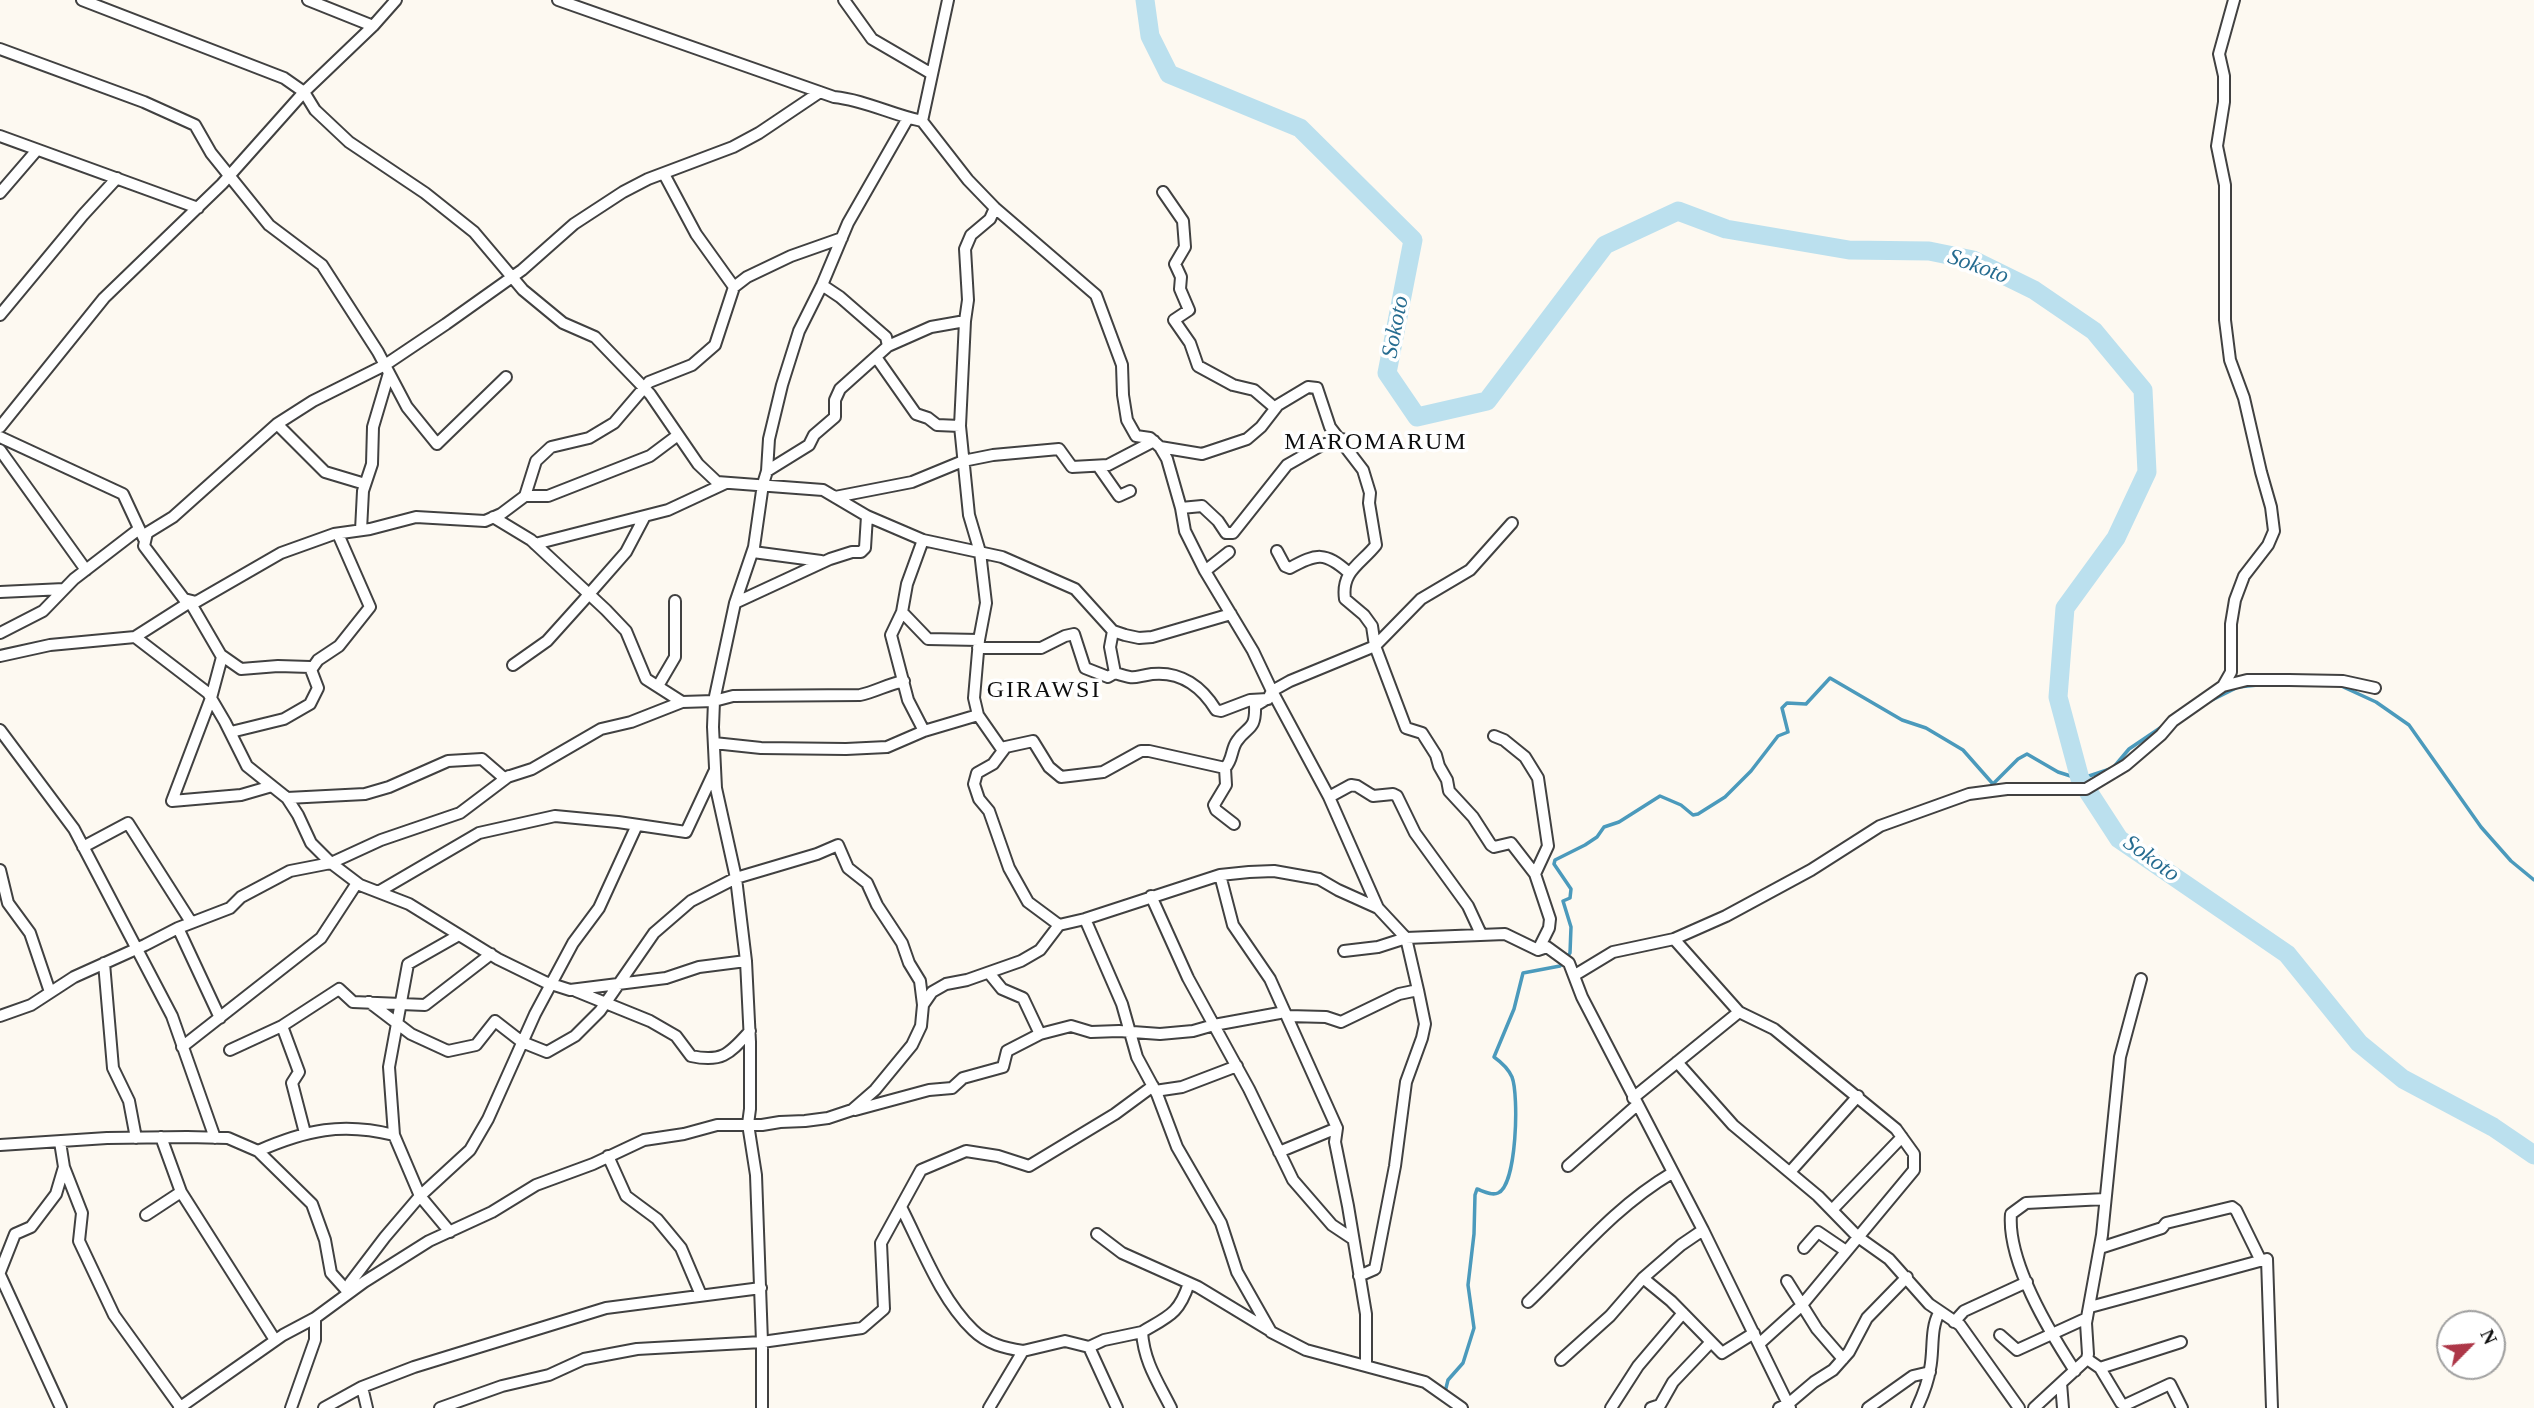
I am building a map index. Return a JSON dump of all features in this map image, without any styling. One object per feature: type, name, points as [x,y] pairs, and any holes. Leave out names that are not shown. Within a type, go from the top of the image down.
[{"type":"street","points":[[82,0],[284,78],[304,92],[315,110],[349,142],[425,193],[474,232],[523,289],[563,323],[594,337],[643,388],[698,464],[717,482],[822,490],[867,516],[923,540],[1002,557],[1075,589],[1113,631],[1139,638],[1152,637],[1231,614]]},
{"type":"street","points":[[308,0],[373,26]]},
{"type":"street","points":[[0,427],[104,298],[198,208],[304,92],[373,26],[396,0]]},
{"type":"street","points":[[558,0],[834,97],[854,99],[922,121],[968,180],[995,208],[1096,295],[1122,365],[1127,420],[1136,436],[1157,444],[1202,453],[1247,439],[1261,427],[1275,408],[1308,387],[1317,388],[1330,426],[1363,470],[1368,483],[1376,545],[1348,572],[1345,599],[1364,615],[1371,626],[1375,646],[1406,728],[1422,733],[1433,748],[1449,791],[1473,817],[1491,845],[1494,847],[1511,843],[1535,874],[1550,919],[1549,928],[1538,950]]},
{"type":"street","points":[[844,0],[872,39],[932,74]]},
{"type":"street","points":[[922,121],[948,0]]},
{"type":"street","points":[[2223,686],[2231,672],[2231,624],[2235,600],[2244,576],[2268,545],[2274,531],[2271,507],[2244,398],[2230,360],[2225,320],[2225,185],[2217,146],[2224,102],[2224,76],[2219,54],[2234,0]]},
{"type":"street","points":[[0,48],[144,102],[195,125],[211,153],[269,225],[322,265],[387,369],[407,407],[437,444],[506,377]]},
{"type":"street","points":[[0,632],[43,611],[86,569],[173,517],[277,424],[313,401],[387,369],[512,277],[574,224],[623,192],[749,139],[820,92]]},
{"type":"street","points":[[762,1408],[761,1289],[755,1175],[748,1124],[750,1031],[747,961],[736,878],[716,788],[714,701],[735,603],[753,552],[767,471],[769,439],[799,331],[842,238],[908,118]]},
{"type":"street","points":[[0,136],[198,208]]},
{"type":"street","points":[[0,193],[37,150]]},
{"type":"street","points":[[664,174],[696,234],[734,287]]},
{"type":"street","points":[[0,315],[117,178]]},
{"type":"street","points":[[1163,192],[1183,221],[1185,247],[1175,262],[1181,277],[1180,289],[1189,310],[1174,320],[1190,343],[1198,366],[1233,385],[1254,390],[1275,408]]},
{"type":"street","points":[[995,208],[990,219],[971,235],[965,249],[968,300],[960,426],[969,515],[980,552],[986,603],[974,698],[978,715],[1001,748],[1033,741],[1049,767],[1061,777],[1103,772],[1141,751],[1225,768]]},
{"type":"street","points":[[525,496],[536,461],[551,447],[589,438],[614,423],[649,382],[692,365],[715,345],[734,287],[791,256],[842,238]]},
{"type":"street","points":[[822,285],[886,337],[888,346]]},
{"type":"street","points":[[767,471],[809,445],[814,435],[835,416],[835,400],[840,389],[888,346],[931,327],[965,321]]},
{"type":"street","points":[[876,357],[916,414],[937,425],[960,426]]},
{"type":"street","points":[[361,530],[363,491],[372,464],[373,427],[387,369]]},
{"type":"street","points":[[277,424],[325,472],[365,484]]},
{"type":"street","points":[[0,656],[50,645],[135,637],[190,602],[203,598],[281,552],[338,534],[416,517],[485,521],[525,496],[548,496],[650,456],[678,435]]},
{"type":"street","points":[[0,437],[123,494],[142,534],[144,546],[173,587],[190,602],[221,655],[241,669],[310,667],[318,688],[310,705],[284,719],[231,732]]},
{"type":"street","points":[[1181,508],[1202,506],[1226,533],[1233,533],[1287,465],[1322,445],[1342,439]]},
{"type":"street","points":[[835,497],[912,482],[963,461],[993,455],[1059,449],[1072,467],[1098,466],[1108,465],[1157,444]]},
{"type":"street","points":[[1157,444],[1167,459],[1185,531],[1205,571],[1253,650],[1270,695],[1329,797],[1378,908],[1406,938],[1425,1024],[1406,1082],[1395,1166],[1375,1269],[1359,1276]]},
{"type":"street","points":[[0,450],[86,569]]},
{"type":"street","points":[[1098,466],[1119,496],[1130,491]]},
{"type":"street","points":[[536,544],[668,510],[726,482]]},
{"type":"street","points":[[513,665],[547,641],[590,594],[626,552],[645,516]]},
{"type":"street","points":[[735,603],[824,561],[852,552],[861,552],[865,548],[867,516]]},
{"type":"street","points":[[493,517],[536,544],[590,594],[626,631],[646,678],[682,702]]},
{"type":"street","points":[[1234,824],[1216,810],[1214,805],[1226,785],[1225,768],[1230,763],[1234,743],[1252,726],[1255,706],[1290,681],[1375,646],[1421,599],[1470,570],[1512,523]]},
{"type":"street","points":[[312,670],[318,660],[339,646],[370,607],[338,534]]},
{"type":"street","points":[[923,540],[907,583],[902,612],[891,635],[908,700],[924,732]]},
{"type":"street","points":[[1277,551],[1285,566],[1290,568],[1307,558],[1318,556],[1332,558],[1348,572]]},
{"type":"street","points":[[753,552],[824,561]]},
{"type":"street","points":[[1205,571],[1229,552]]},
{"type":"street","points":[[0,592],[64,589]]},
{"type":"street","points":[[658,686],[675,657],[675,601]]},
{"type":"street","points":[[902,612],[928,639],[1041,648],[1074,634],[1085,668],[1108,677],[1115,673],[1134,680],[1151,674],[1177,674],[1189,680],[1216,710],[1221,711],[1270,695]]},
{"type":"street","points":[[1113,631],[1110,647],[1115,673]]},
{"type":"street","points":[[135,637],[208,693],[247,766],[287,798],[311,843],[357,883],[409,904],[491,954],[553,984],[650,1021],[676,1036],[691,1056],[706,1059],[730,1054],[750,1031]]},
{"type":"street","points":[[221,655],[211,698],[172,801],[241,794],[272,786]]},
{"type":"street","points":[[1575,975],[1613,952],[1674,939],[1775,891],[1880,826],[1969,794],[2007,789],[2087,789],[2126,765],[2173,721],[2223,686],[2247,680],[2289,680],[2343,681],[2375,688]]},
{"type":"street","points":[[287,798],[365,794],[389,787],[448,761],[482,759],[504,778],[552,759],[589,734],[653,715],[682,702],[714,701],[733,696],[860,695],[904,681]]},
{"type":"street","points":[[714,743],[773,748],[887,747],[978,715]]},
{"type":"street","points":[[0,730],[74,829],[172,1016],[215,1138]]},
{"type":"street","points":[[1494,736],[1504,740],[1525,757],[1538,778],[1548,846],[1535,874]]},
{"type":"street","points":[[1005,748],[993,764],[977,773],[974,784],[978,799],[989,811],[1009,868],[1028,902],[1059,925]]},
{"type":"street","points":[[378,891],[479,833],[555,816],[686,832],[715,769]]},
{"type":"street","points":[[0,1016],[30,1005],[74,976],[191,922],[230,908],[241,897],[290,871],[331,863],[381,840],[460,813],[510,776]]},
{"type":"street","points":[[1329,797],[1351,785],[1373,796],[1397,796],[1415,833],[1468,906],[1480,934]]},
{"type":"street","points":[[83,847],[128,822],[191,922]]},
{"type":"street","points":[[349,1293],[350,1283],[385,1237],[420,1196],[470,1150],[488,1119],[522,1042],[573,943],[599,908],[637,825]]},
{"type":"street","points":[[369,1002],[411,1034],[448,1051],[476,1045],[495,1021],[522,1042],[547,1052],[575,1036],[605,1004],[654,933],[691,901],[736,878],[838,845],[848,868],[867,883],[877,905],[902,943],[920,981],[923,1005],[921,1026],[912,1045],[875,1090],[852,1110]]},
{"type":"street","points":[[0,870],[8,903],[30,933],[50,992]]},
{"type":"street","points":[[923,1005],[932,992],[946,984],[989,973],[1021,961],[1040,950],[1059,925],[1220,875],[1274,871],[1319,879],[1378,908]]},
{"type":"street","points":[[1220,875],[1233,925],[1270,979],[1337,1128],[1335,1142],[1366,1314],[1366,1366]]},
{"type":"street","points":[[182,1047],[321,937],[357,883]]},
{"type":"street","points":[[1151,896],[1188,978],[1237,1066],[1293,1180],[1332,1225],[1353,1239]]},
{"type":"street","points":[[1085,919],[1122,1004],[1137,1057],[1154,1088],[1177,1147],[1221,1223],[1237,1272],[1271,1332]]},
{"type":"street","points":[[178,928],[220,1018]]},
{"type":"street","points":[[1344,951],[1378,947],[1406,938],[1505,934],[1538,950],[1547,947],[1569,963],[1582,996],[1635,1102],[1703,1230],[1786,1407],[1843,1359],[1867,1318],[1907,1277]]},
{"type":"street","points":[[450,1232],[420,1196],[394,1135],[389,1067],[408,964],[459,935]]},
{"type":"street","points":[[1643,1279],[1683,1313],[1722,1353],[1756,1339],[1801,1306],[1914,1170],[1914,1154],[1902,1137],[1858,1096],[1774,1029],[1739,1012],[1674,939]]},
{"type":"street","points":[[230,1050],[282,1026],[339,989],[353,1002],[425,1005],[491,954]]},
{"type":"street","points":[[573,990],[666,978],[699,967],[747,961]]},
{"type":"street","points":[[104,963],[113,1068],[129,1101],[135,1138]]},
{"type":"street","points":[[989,973],[1002,989],[1023,998],[1040,1034]]},
{"type":"street","points":[[2034,1408],[2087,1359],[2088,1313],[2100,1248],[2120,1057],[2141,979]]},
{"type":"street","points":[[60,1142],[64,1167],[82,1213],[79,1241],[114,1315],[180,1408],[275,1340],[316,1318],[429,1241],[492,1212],[536,1185],[644,1140],[684,1134],[717,1125],[762,1125],[828,1118],[929,1090],[952,1088],[963,1078],[1003,1067],[1007,1051],[1040,1034],[1072,1026],[1091,1032],[1160,1034],[1193,1031],[1214,1025],[1287,1014],[1325,1017],[1341,1022],[1399,994],[1418,990]]},
{"type":"street","points":[[1568,1166],[1677,1062],[1739,1012]]},
{"type":"street","points":[[282,1026],[299,1072],[292,1083],[305,1133]]},
{"type":"street","points":[[1677,1062],[1733,1125],[1790,1172],[1858,1237],[1889,1259],[1940,1313],[1960,1325],[2019,1408]]},
{"type":"street","points":[[440,1408],[502,1385],[549,1375],[584,1359],[637,1349],[762,1342],[862,1328],[884,1309],[881,1243],[921,1170],[966,1151],[998,1156],[1029,1166],[1154,1088],[1182,1087],[1237,1066]]},
{"type":"street","points":[[1790,1172],[1858,1096]]},
{"type":"street","points":[[258,1151],[305,1133],[343,1128],[371,1129],[394,1135]]},
{"type":"street","points":[[1279,1152],[1337,1128]]},
{"type":"street","points":[[1832,1210],[1902,1137]]},
{"type":"street","points":[[0,1145],[135,1138],[228,1138],[258,1151],[312,1204],[325,1240],[331,1273],[349,1293]]},
{"type":"street","points":[[161,1138],[181,1192],[275,1340]]},
{"type":"street","points":[[608,1156],[626,1196],[657,1219],[681,1248],[701,1295]]},
{"type":"street","points":[[61,1408],[0,1274],[15,1234],[30,1227],[56,1195],[64,1167]]},
{"type":"street","points":[[1528,1302],[1603,1224],[1646,1189],[1672,1173]]},
{"type":"street","points":[[146,1215],[181,1192]]},
{"type":"street","points":[[2075,1371],[2051,1334],[2027,1282],[2010,1227],[2011,1213],[2026,1203],[2105,1199]]},
{"type":"street","points":[[901,1207],[946,1296],[974,1331],[1000,1347],[1023,1351],[1065,1341],[1088,1347],[1104,1340],[1142,1332],[1172,1316],[1183,1301],[1189,1283]]},
{"type":"street","points":[[2100,1248],[2162,1228],[2166,1223],[2232,1207],[2236,1210],[2260,1261]]},
{"type":"street","points":[[1562,1360],[1619,1308],[1643,1279],[1681,1245],[1703,1230]]},
{"type":"street","points":[[1804,1248],[1818,1232],[1846,1251]]},
{"type":"street","points":[[1097,1234],[1122,1253],[1189,1283],[1306,1350],[1425,1382],[1462,1408]]},
{"type":"street","points":[[2000,1335],[2017,1350],[2088,1313],[2267,1259],[2272,1408]]},
{"type":"street","points":[[1787,1281],[1817,1329],[1843,1359]]},
{"type":"street","points":[[1954,1322],[1964,1311],[2027,1282]]},
{"type":"street","points":[[324,1408],[362,1387],[414,1367],[575,1316],[607,1308],[761,1289]]},
{"type":"street","points":[[1611,1408],[1638,1366],[1683,1313]]},
{"type":"street","points":[[1917,1408],[1930,1372],[1935,1336],[1933,1324],[1940,1313]]},
{"type":"street","points":[[290,1408],[315,1340],[316,1318]]},
{"type":"street","points":[[1142,1332],[1144,1350],[1152,1375],[1171,1408]]},
{"type":"street","points":[[1119,1338],[1144,1350]]},
{"type":"street","points":[[1651,1408],[1660,1405],[1673,1382],[1711,1342]]},
{"type":"street","points":[[2100,1368],[2180,1342]]},
{"type":"street","points":[[1088,1347],[1117,1408]]},
{"type":"street","points":[[989,1408],[1023,1351]]},
{"type":"street","points":[[2087,1359],[2100,1368],[2121,1403],[2125,1405],[2170,1384],[2182,1408]]},
{"type":"street","points":[[1868,1408],[1913,1376],[1930,1372]]},
{"type":"street","points":[[2061,1383],[2063,1408]]},
{"type":"street","points":[[362,1387],[368,1408]]},
{"type":"waterway","name":"Sokoto","points":[[1145,0],[1150,36],[1169,74],[1300,128],[1413,240],[1387,373],[1417,417],[1487,401],[1605,245],[1678,211],[1726,229],[1849,250],[1929,251],[1973,260],[2034,290],[2094,331],[2143,390],[2147,472],[2116,538],[2065,608],[2058,697],[2080,779],[2119,839],[2287,954],[2359,1043],[2403,1079],[2493,1127],[2534,1155]]},
{"type":"waterway","points":[[1445,1392],[1448,1380],[1463,1363],[1474,1328],[1468,1285],[1475,1195],[1477,1189],[1490,1194],[1498,1193],[1504,1186],[1513,1158],[1516,1120],[1514,1087],[1512,1077],[1494,1057],[1514,1009],[1523,973],[1560,966],[1570,953],[1571,927],[1563,901],[1570,898],[1571,889],[1554,864],[1555,860],[1585,845],[1597,837],[1604,827],[1619,822],[1660,796],[1681,805],[1693,815],[1725,797],[1751,771],[1778,736],[1788,732],[1782,708],[1787,703],[1806,704],[1830,678],[1902,720],[1926,728],[1963,750],[1993,784],[2018,759],[2027,754],[2058,772],[2080,779],[2113,768],[2129,749],[2163,726]]},
{"type":"waterway","points":[[2210,701],[2238,687],[2258,685]]},
{"type":"waterway","points":[[2339,685],[2376,702],[2409,725],[2481,827],[2511,861],[2534,880]]},
{"type":"district","name":"MAROMARUM","points":[[1376,443]]},
{"type":"district","name":"GIRAWSI","points":[[1044,691]]}]
